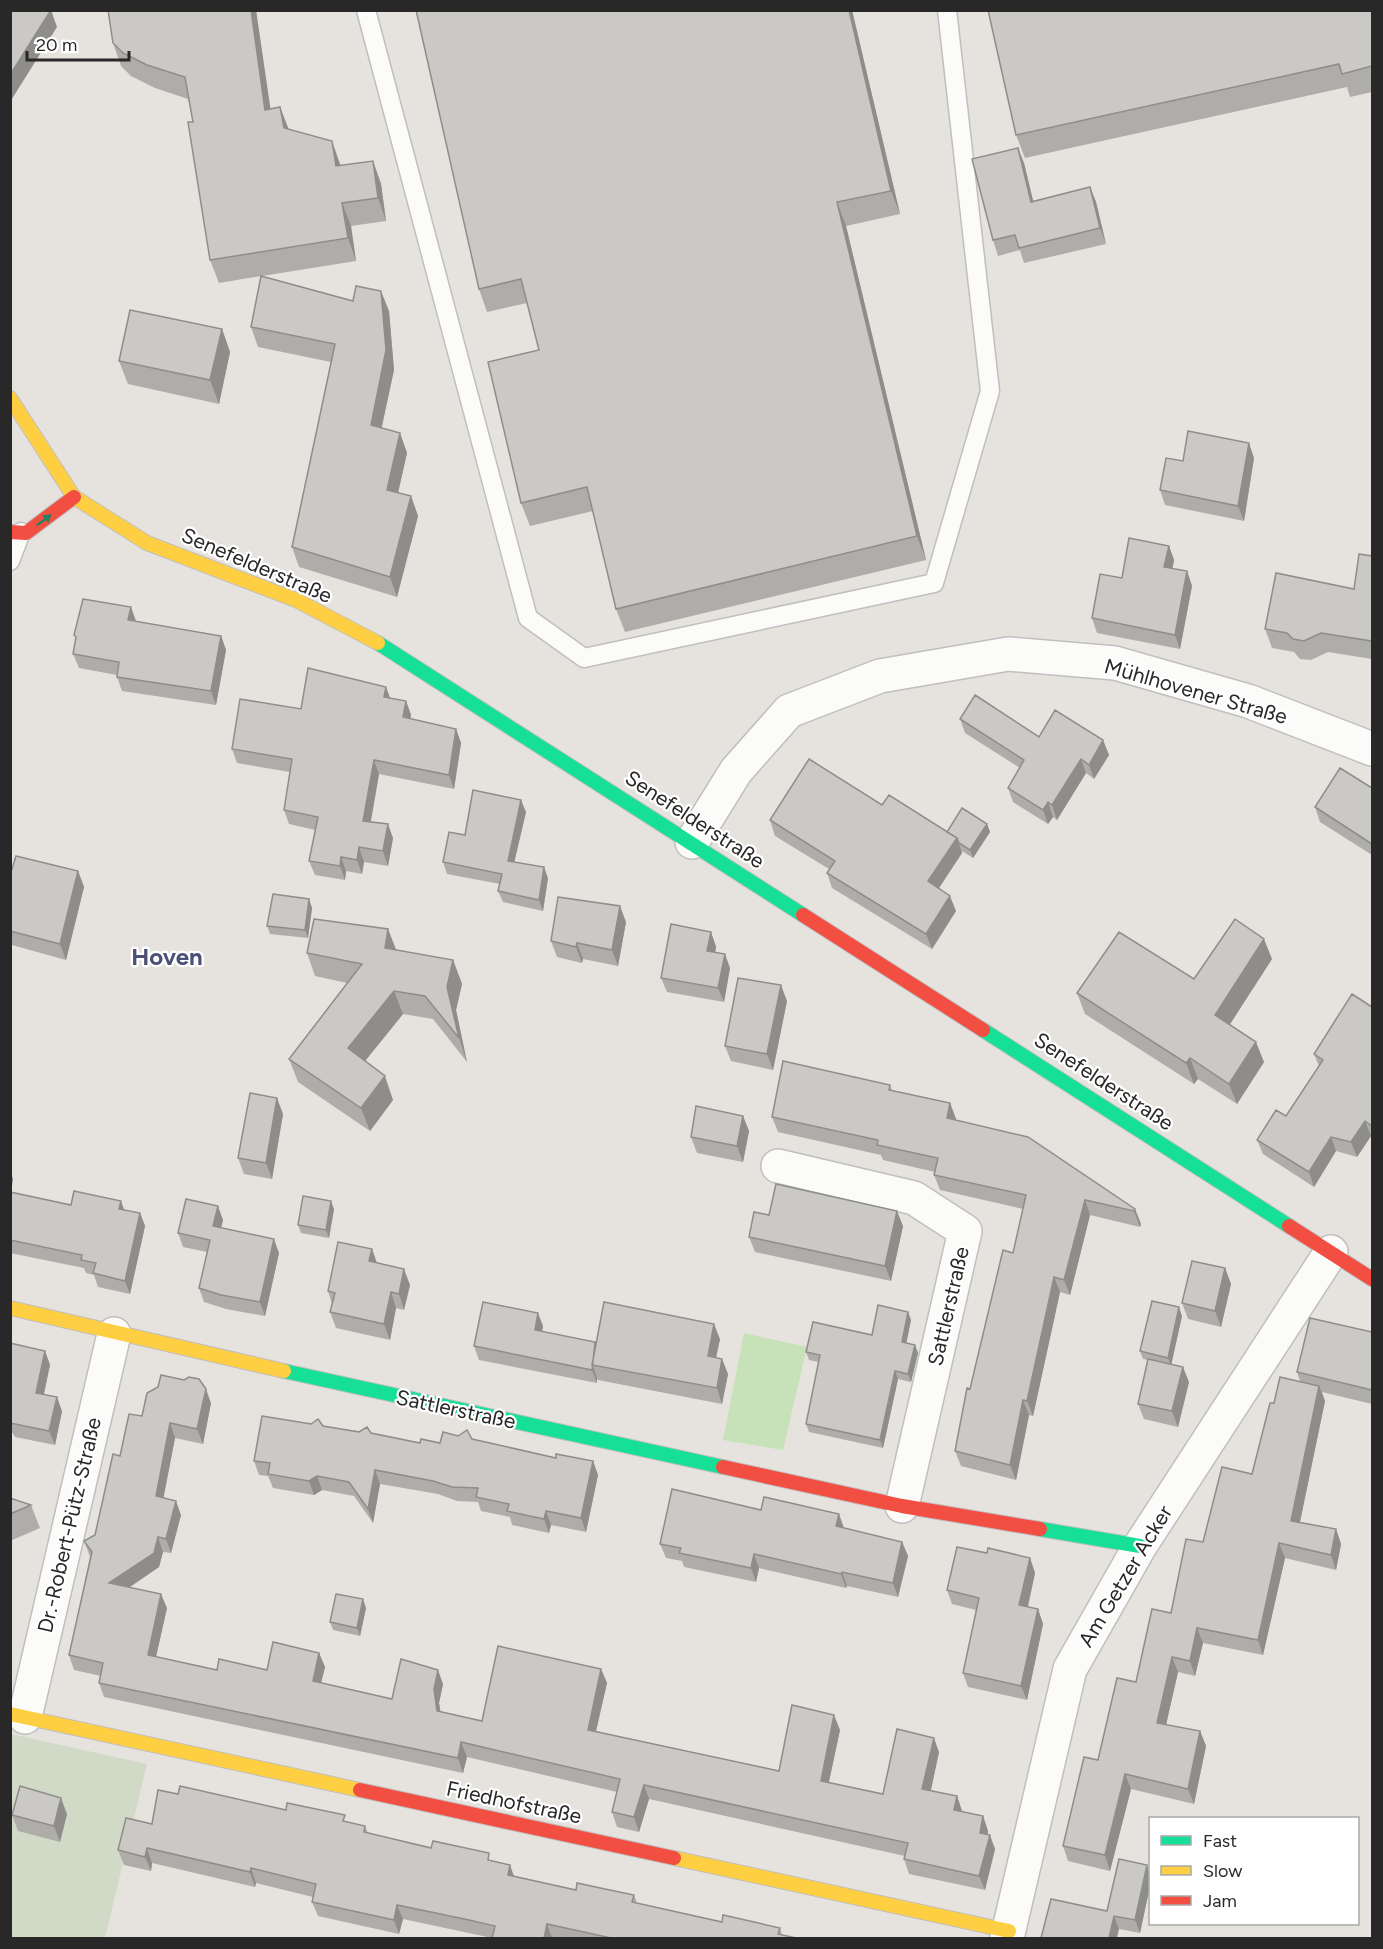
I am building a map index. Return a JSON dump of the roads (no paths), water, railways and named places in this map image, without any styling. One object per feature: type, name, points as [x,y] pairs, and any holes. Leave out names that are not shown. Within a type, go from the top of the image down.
[{"type":"street","name":"Senefelderstraße","points":[[10,398],[74,497],[147,543],[296,600],[380,645],[692,842],[1372,1279]]},
{"type":"street","points":[[16,532],[26,533],[74,497]]},
{"type":"street","name":"Mühlhovener Straße","points":[[692,842],[736,771],[789,711],[880,675],[1008,654],[1116,663],[1248,701],[1372,749]]},
{"type":"street","name":"Sattlerstraße","points":[[778,1166],[914,1198],[965,1231],[902,1506]]},
{"type":"street","name":"Am Getzer Acker","points":[[1008,1935],[1070,1669],[1140,1546],[1331,1252]]},
{"type":"street","name":"Sattlerstraße","points":[[10,1308],[114,1334],[902,1506],[1140,1546]]},
{"type":"street","name":"Dr.-Robert-Pütz-Straße","points":[[18,1715],[114,1334]]},
{"type":"street","name":"Friedhofstraße","points":[[18,1715],[1008,1935]]},
{"type":"lane","points":[[366,10],[528,618],[584,658],[934,583],[990,391],[946,10]]},
{"type":"lane","points":[[10,561],[16,532]]},
{"type":"district","name":"Hoven","points":[[167,956]]}]
